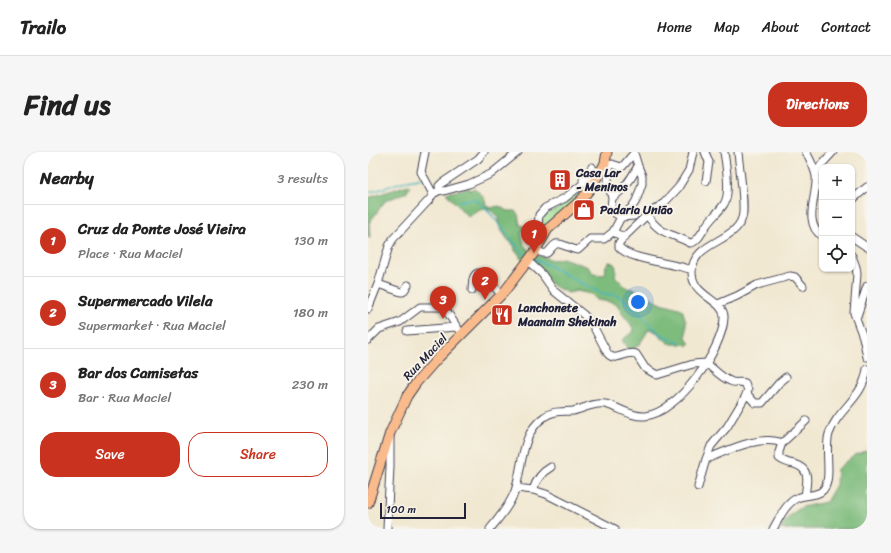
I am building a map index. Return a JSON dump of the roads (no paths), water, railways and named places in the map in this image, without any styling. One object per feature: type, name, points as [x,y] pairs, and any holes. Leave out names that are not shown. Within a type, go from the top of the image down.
[{"type":"main road","name":"Rua Maciel","points":[[368,503],[390,433],[401,407],[416,383],[502,295],[532,255],[548,230],[581,200],[605,166],[607,152]]},
{"type":"street","points":[[425,152],[421,172],[433,194]]},
{"type":"street","points":[[440,190],[439,186],[442,183],[478,159],[484,152]]},
{"type":"street","points":[[368,308],[378,284],[389,246],[393,239],[433,194],[440,190],[444,191],[469,184],[491,174],[518,152]]},
{"type":"street","points":[[692,270],[627,253],[619,246],[619,243],[624,236],[647,215],[664,203],[678,188],[689,170],[693,152]]},
{"type":"street","points":[[705,152],[709,162],[706,181]]},
{"type":"street","points":[[647,215],[653,224],[664,233],[680,237],[690,243],[694,242],[712,218],[723,207],[727,199],[724,152]]},
{"type":"street","points":[[490,529],[508,504],[516,488],[524,447],[543,417],[557,412],[573,411],[599,403],[634,415],[650,415],[661,410],[688,388],[706,363],[719,339],[724,323],[724,315],[723,310],[718,304],[707,297],[696,286],[692,270],[693,264],[700,253],[732,231],[742,219],[743,206],[738,152]]},
{"type":"street","points":[[806,152],[812,163],[816,176],[812,216],[816,231],[819,234]]},
{"type":"street","points":[[824,164],[833,152]]},
{"type":"street","points":[[532,255],[547,253],[556,244],[578,250],[590,239],[604,239],[613,232],[618,221],[632,208],[640,190],[642,176],[634,153],[623,166],[621,167],[612,164],[605,166],[565,198],[545,208],[539,215],[532,255],[542,274],[554,290],[584,315],[592,324],[608,354],[613,358],[627,353],[636,354],[645,368],[657,375],[694,364],[706,363],[720,376],[735,383],[745,383],[748,387],[747,394],[727,427],[711,446],[698,486]]},
{"type":"street","points":[[605,166],[612,198],[612,210],[622,217],[634,216]]},
{"type":"street","points":[[612,198],[625,187],[638,166]]},
{"type":"street","points":[[581,184],[592,167]]},
{"type":"street","points":[[816,176],[819,172]]},
{"type":"street","points":[[855,197],[867,187]]},
{"type":"street","points":[[613,232],[624,236]]},
{"type":"street","points":[[855,239],[867,247]]},
{"type":"street","points":[[855,264],[854,305],[856,319],[863,337],[867,357]]},
{"type":"street","points":[[472,290],[475,274],[478,273],[483,275],[502,295]]},
{"type":"street","points":[[718,304],[754,287],[790,276],[795,277],[803,286]]},
{"type":"street","points":[[378,284],[400,292],[403,292],[408,285]]},
{"type":"street","points":[[856,319],[867,286]]},
{"type":"street","points":[[368,340],[379,329],[400,322],[420,307],[444,307],[462,335]]},
{"type":"street","points":[[407,331],[456,327]]},
{"type":"street","points":[[773,529],[787,507],[793,501],[820,492],[825,487],[828,478],[827,448],[830,432],[836,420],[860,391],[867,369]]},
{"type":"street","points":[[747,394],[756,403],[762,403],[786,377]]},
{"type":"street","points":[[805,496],[807,480],[806,472],[800,466],[786,463],[779,458],[779,452],[782,443],[806,421]]},
{"type":"street","points":[[387,529],[390,433]]},
{"type":"street","points":[[706,459],[735,447],[752,443],[767,441],[782,443]]},
{"type":"street","points":[[533,490],[535,484],[543,473],[551,467]]},
{"type":"street","points":[[516,488],[533,490],[546,494],[615,529]]},
{"type":"waterway","points":[[368,192],[421,178]]},
{"type":"waterway","points":[[459,201],[475,199],[486,208],[520,250],[527,256]]},
{"type":"waterway","points":[[534,259],[601,293],[619,296],[660,334],[679,342]]},
{"type":"place","name":"Casa Lar - Meninos","points":[[560,180]]},
{"type":"place","name":"Padaria União","points":[[584,210]]},
{"type":"place","name":"Cruz da Ponte José Vieira","points":[[534,253]]},
{"type":"place","name":"Supermercado Vilela","points":[[485,300]]},
{"type":"place","name":"Lanchonete Maanaim Shekinah","points":[[502,315]]},
{"type":"place","name":"Bar dos Camisetas","points":[[443,319]]}]
